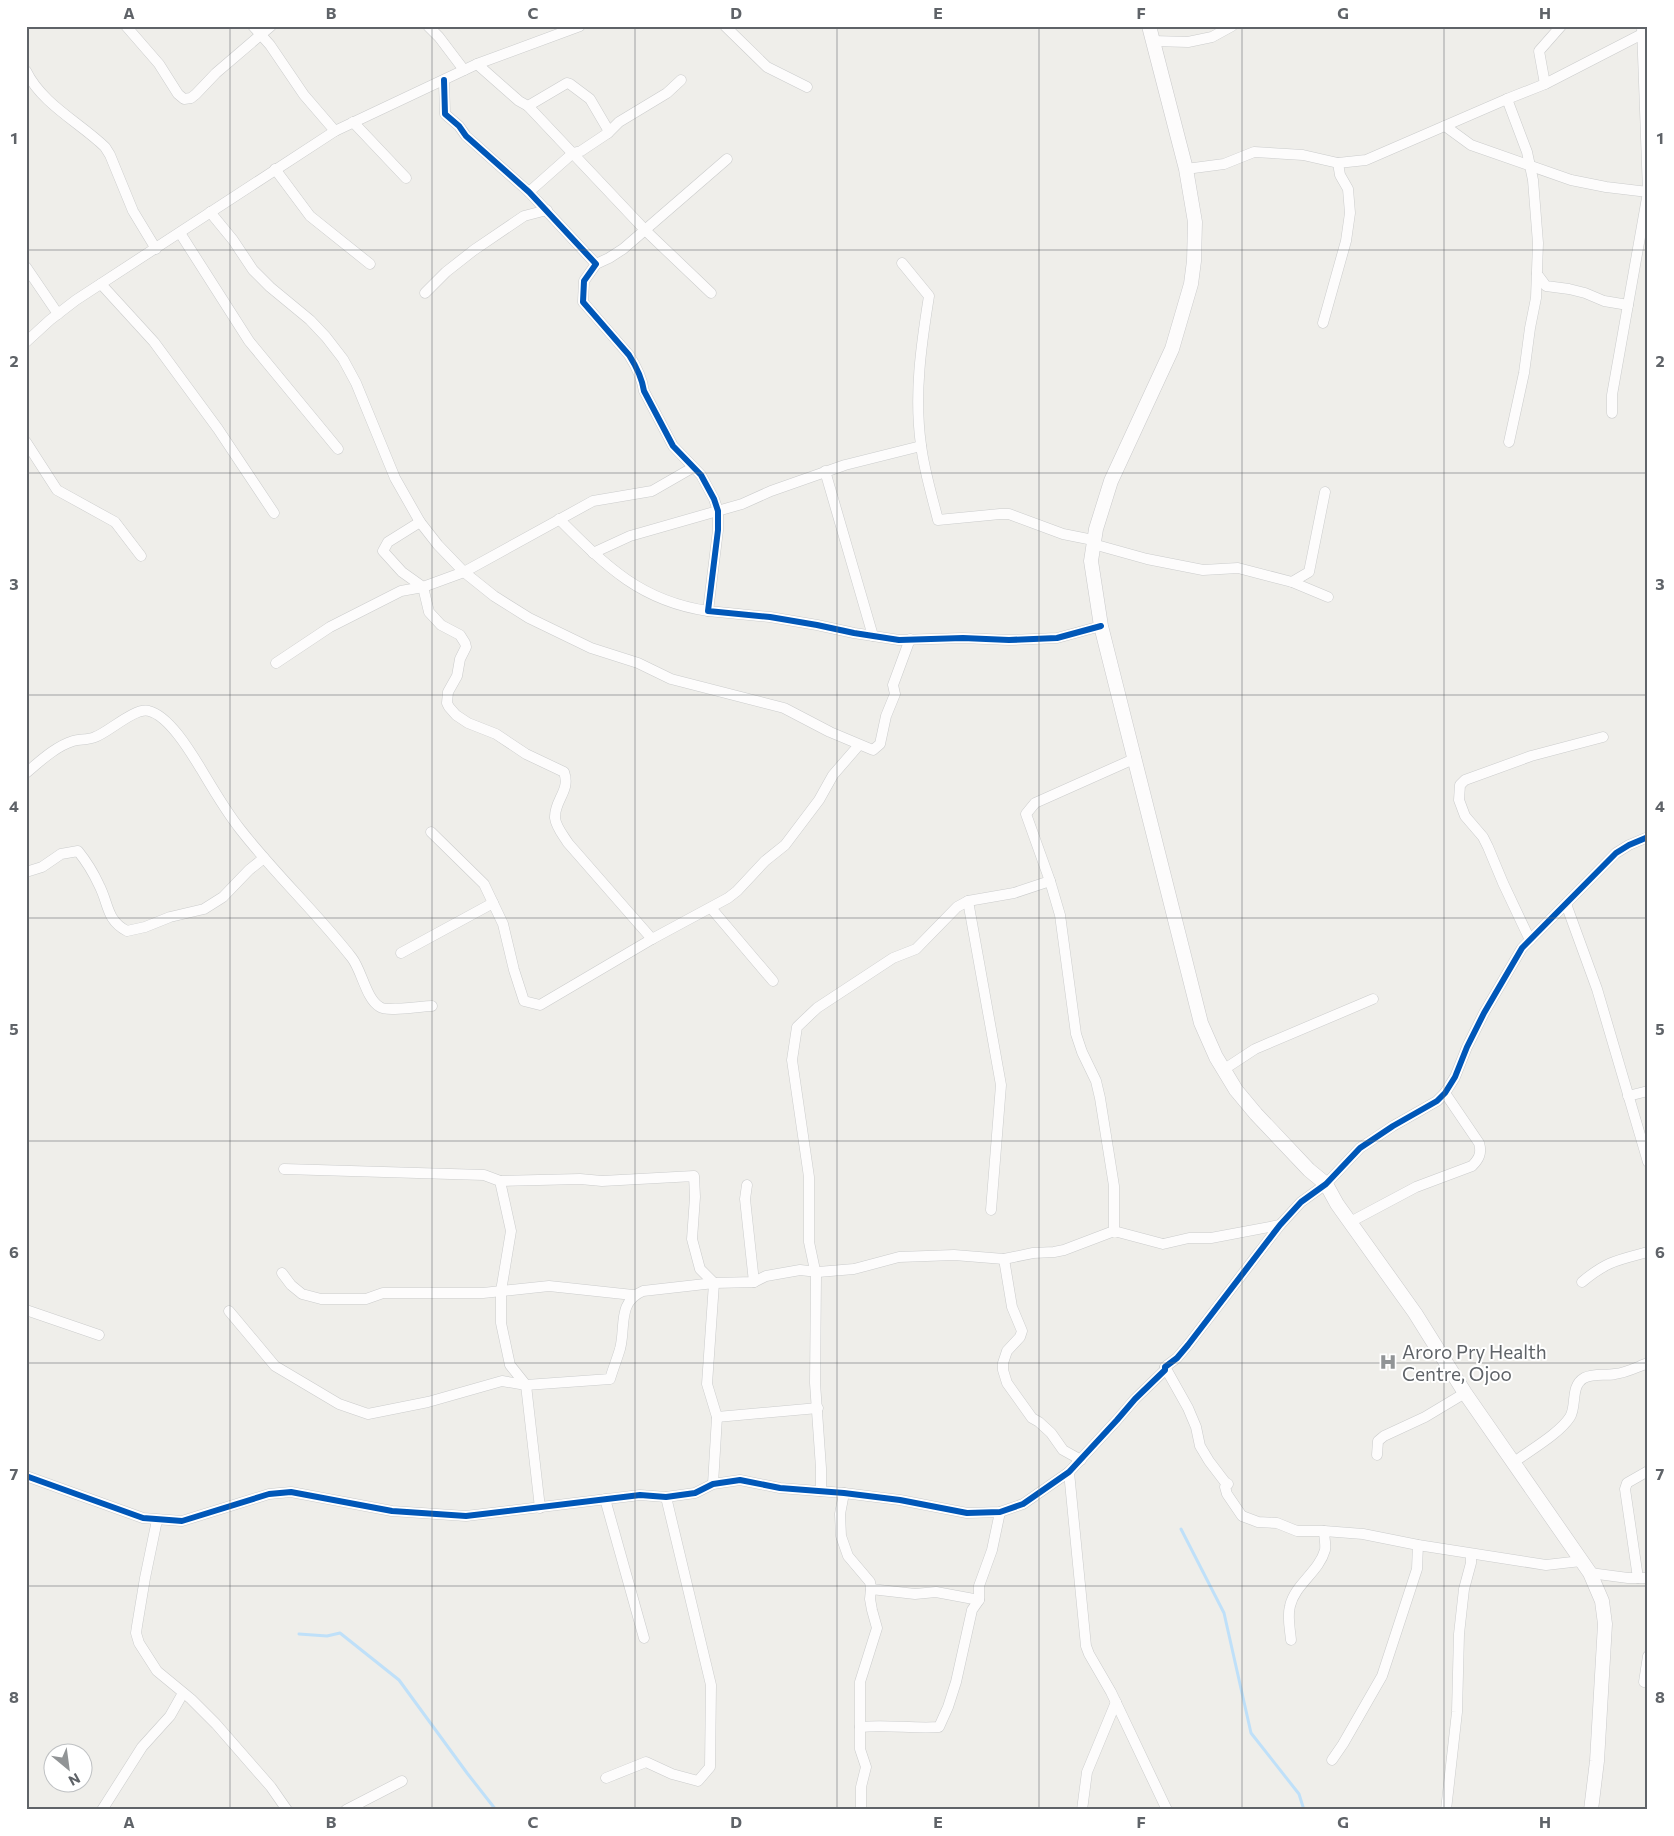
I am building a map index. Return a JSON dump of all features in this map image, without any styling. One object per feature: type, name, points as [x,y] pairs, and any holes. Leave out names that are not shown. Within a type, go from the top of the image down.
[{"type":"main road","points":[[1149,26],[1186,170],[1196,239],[1190,284],[1172,348],[1112,480],[1093,542],[1092,575],[1101,626],[1136,758],[1201,1023],[1223,1070],[1236,1090],[1256,1114],[1309,1170],[1326,1184],[1337,1204],[1415,1313],[1465,1392],[1590,1573],[1602,1601],[1605,1624],[1597,1761],[1591,1810]]},
{"type":"street","points":[[126,26],[159,64],[178,94],[184,99],[191,98],[196,94],[216,73],[271,26]]},
{"type":"street","points":[[253,26],[304,96],[335,131]]},
{"type":"street","points":[[428,26],[464,70]]},
{"type":"street","points":[[26,342],[58,314],[101,284],[335,131],[477,64],[553,31],[580,26]]},
{"type":"street","points":[[724,26],[767,67],[807,87]]},
{"type":"street","points":[[1152,41],[1188,42],[1212,38],[1232,26]]},
{"type":"street","points":[[1545,84],[1539,51],[1561,26]]},
{"type":"street","points":[[1186,170],[1224,164],[1254,152],[1302,155],[1338,163],[1366,160],[1545,84],[1644,30],[1648,192],[1612,395],[1612,414]]},
{"type":"street","points":[[477,64],[519,101],[528,106],[646,231],[711,293]]},
{"type":"street","points":[[26,71],[38,88],[56,106],[104,147],[110,155],[134,211],[156,249]]},
{"type":"street","points":[[444,80],[444,110],[448,118],[459,126],[466,136],[529,192],[596,264]]},
{"type":"street","points":[[529,192],[573,153],[581,151],[619,122],[667,93],[681,80]]},
{"type":"street","points":[[528,106],[567,83],[590,99],[608,132]]},
{"type":"street","points":[[1507,99],[1526,152],[1533,180],[1536,209],[1537,274],[1536,298],[1524,373],[1509,442]]},
{"type":"street","points":[[353,122],[406,178]]},
{"type":"street","points":[[1445,126],[1471,146],[1571,180],[1606,187],[1648,192]]},
{"type":"street","points":[[708,611],[718,530],[718,512],[714,499],[701,476],[672,446],[644,391],[635,364],[583,302],[584,281],[596,264],[609,258],[646,231],[727,159]]},
{"type":"street","points":[[1323,323],[1346,241],[1350,213],[1348,189],[1340,175],[1338,163]]},
{"type":"street","points":[[275,169],[310,216],[370,264]]},
{"type":"street","points":[[425,293],[446,272],[474,250],[524,216],[547,210]]},
{"type":"street","points":[[210,212],[233,240],[253,270],[278,294],[310,320],[343,360],[356,382],[395,478],[420,522],[438,545],[464,572],[494,596],[529,618],[591,648],[638,663],[671,679],[784,708],[830,732],[873,750],[880,744],[886,716],[895,694],[893,685],[910,639]]},
{"type":"street","points":[[180,233],[249,341],[338,449]]},
{"type":"street","points":[[902,263],[929,296],[922,342],[918,389],[921,446],[938,520],[1009,514],[1063,534],[1147,559],[1203,570],[1238,568],[1292,582],[1328,597]]},
{"type":"street","points":[[26,267],[58,314]]},
{"type":"street","points":[[1537,274],[1546,286],[1569,289],[1604,301],[1628,305]]},
{"type":"street","points":[[101,284],[154,342],[218,429],[274,513]]},
{"type":"street","points":[[26,442],[57,490],[115,522],[141,556]]},
{"type":"street","points":[[593,553],[630,536],[673,522],[718,512],[845,465],[921,446]]},
{"type":"street","points":[[276,663],[339,622],[401,591],[423,587],[464,572],[593,501],[652,491],[692,468]]},
{"type":"street","points":[[825,472],[873,636]]},
{"type":"street","points":[[1292,582],[1309,572],[1325,492]]},
{"type":"street","points":[[559,519],[593,553],[620,576],[642,590],[683,608],[770,617],[899,640],[1057,638],[1101,626]]},
{"type":"street","points":[[420,522],[388,542],[383,551],[402,572],[423,587],[429,612],[441,625],[460,635],[465,643],[466,647],[460,660],[457,676],[448,692],[447,703],[449,707],[456,715],[468,723],[496,734],[526,754],[564,772],[566,786],[557,807],[555,816],[557,826],[568,843],[652,939]]},
{"type":"street","points":[[26,773],[55,751],[73,741],[94,738],[134,714],[147,710],[162,716],[191,753],[239,828],[354,960],[374,1002],[381,1008],[391,1009],[432,1006]]},
{"type":"street","points":[[1530,940],[1483,837],[1465,816],[1460,800],[1460,786],[1465,780],[1531,756],[1603,737]]},
{"type":"street","points":[[431,832],[484,884],[503,924],[524,1001],[540,1005],[652,939],[711,908],[737,891],[765,860],[785,845],[819,800],[833,775],[859,745]]},
{"type":"street","points":[[1114,1231],[1114,1186],[1100,1098],[1096,1081],[1082,1052],[1076,1034],[1060,915],[1026,814],[1035,803],[1136,758]]},
{"type":"street","points":[[26,1476],[143,1518],[182,1521],[269,1494],[291,1492],[392,1511],[466,1516],[540,1508],[568,1502],[640,1495],[666,1497],[695,1493],[713,1484],[740,1480],[780,1488],[900,1500],[967,1513],[1000,1512],[1023,1504],[1069,1472],[1135,1399],[1165,1370],[1165,1367],[1177,1358],[1280,1226],[1301,1202],[1326,1184],[1360,1148],[1393,1126],[1437,1101],[1445,1093],[1455,1077],[1466,1047],[1484,1013],[1510,967],[1530,940],[1616,854],[1628,845],[1648,837]]},
{"type":"street","points":[[26,872],[42,867],[61,854],[78,851],[100,886],[111,918],[118,926],[127,931],[204,908],[223,897],[249,870],[264,858]]},
{"type":"street","points":[[821,1491],[818,1408],[815,1383],[816,1275],[809,1242],[810,1177],[792,1060],[797,1027],[817,1008],[893,958],[916,949],[957,907],[968,900],[1014,893],[1050,881]]},
{"type":"street","points":[[968,900],[1001,1085],[991,1210]]},
{"type":"street","points":[[401,953],[493,903]]},
{"type":"street","points":[[1566,904],[1598,989],[1648,1162]]},
{"type":"street","points":[[711,908],[774,981]]},
{"type":"street","points":[[1223,1070],[1255,1049],[1373,999]]},
{"type":"street","points":[[1628,1096],[1648,1091]]},
{"type":"street","points":[[1353,1226],[1354,1220],[1366,1212],[1416,1187],[1472,1166],[1478,1159],[1480,1152],[1478,1143],[1445,1093]]},
{"type":"street","points":[[284,1169],[484,1175],[500,1182],[580,1178],[602,1181],[694,1176],[695,1197],[692,1239],[700,1269],[714,1283],[707,1384],[717,1417],[713,1484]]},
{"type":"street","points":[[500,1182],[511,1231],[501,1291],[501,1323],[510,1365],[526,1385],[540,1508]]},
{"type":"street","points":[[747,1186],[745,1199],[754,1282]]},
{"type":"street","points":[[282,1273],[291,1285],[302,1294],[321,1299],[366,1299],[384,1293],[501,1291],[549,1286],[633,1295],[643,1291],[714,1283],[754,1282],[766,1276],[792,1271],[854,1269],[899,1257],[954,1255],[1004,1259],[1033,1253],[1064,1250],[1114,1231],[1162,1244],[1189,1238],[1211,1238],[1280,1226]]},
{"type":"street","points":[[1582,1282],[1603,1266],[1617,1260],[1648,1252]]},
{"type":"street","points":[[1004,1259],[1012,1307],[1022,1331],[1020,1337],[1007,1351],[1003,1362],[1007,1383],[1032,1418],[1051,1434],[1063,1450],[1081,1460]]},
{"type":"street","points":[[229,1310],[275,1366],[340,1404],[368,1414],[428,1402],[502,1380],[526,1385],[610,1379],[620,1348],[627,1303],[633,1295]]},
{"type":"street","points":[[26,1310],[99,1335]]},
{"type":"street","points":[[1513,1462],[1564,1425],[1572,1414],[1577,1386],[1583,1379],[1594,1375],[1615,1374],[1648,1363]]},
{"type":"street","points":[[1165,1367],[1188,1408],[1196,1427],[1200,1446],[1209,1461],[1228,1484],[1225,1488],[1227,1494],[1242,1516],[1258,1522],[1277,1523],[1297,1531],[1363,1534],[1471,1554],[1546,1565],[1581,1561]]},
{"type":"street","points":[[1377,1455],[1378,1441],[1384,1436],[1425,1417],[1465,1392]]},
{"type":"street","points":[[717,1417],[818,1408]]},
{"type":"street","points":[[1590,1573],[1614,1577],[1643,1578],[1625,1489],[1627,1483],[1648,1471]]},
{"type":"street","points":[[1069,1472],[1086,1646],[1116,1702],[1166,1810]]},
{"type":"street","points":[[844,1493],[840,1514],[841,1536],[848,1556],[868,1579],[872,1589],[870,1599],[877,1628],[860,1682],[860,1749],[866,1767],[861,1787],[861,1810]]},
{"type":"street","points":[[606,1778],[646,1762],[672,1774],[698,1781],[710,1767],[711,1685],[666,1497]]},
{"type":"street","points":[[605,1499],[644,1638]]},
{"type":"street","points":[[860,1727],[878,1725],[922,1728],[939,1726],[948,1707],[956,1682],[972,1610],[980,1600],[979,1586],[992,1550],[1000,1512]]},
{"type":"street","points":[[157,1520],[136,1633],[139,1643],[157,1671],[216,1724],[271,1787],[287,1810]]},
{"type":"street","points":[[1292,1640],[1289,1619],[1290,1606],[1294,1596],[1315,1568],[1325,1549],[1324,1531]]},
{"type":"street","points":[[1332,1760],[1382,1676],[1417,1569],[1418,1545]]},
{"type":"street","points":[[1446,1810],[1457,1712],[1459,1634],[1464,1589],[1471,1563],[1471,1554]]},
{"type":"street","points":[[872,1589],[915,1594],[936,1592],[980,1600]]},
{"type":"street","points":[[1644,1682],[1648,1656]]},
{"type":"street","points":[[102,1810],[142,1748],[170,1716],[182,1693]]},
{"type":"street","points":[[1082,1810],[1087,1772],[1116,1702]]},
{"type":"street","points":[[346,1810],[402,1781]]},
{"type":"waterway","points":[[1181,1529],[1224,1613],[1251,1733],[1299,1794],[1304,1810]]},
{"type":"waterway","points":[[299,1634],[327,1636],[340,1633],[399,1680],[496,1810]]},
{"type":"cycle path","points":[[444,80],[445,114],[459,126],[466,136],[529,192],[596,264],[584,281],[583,302],[629,355],[642,381],[644,391],[673,446],[701,475],[714,499],[718,511],[718,530],[708,611],[770,617],[899,640],[1057,638],[1101,626]]},
{"type":"cycle path","points":[[26,1476],[143,1518],[182,1521],[269,1494],[291,1492],[392,1511],[466,1516],[640,1495],[666,1497],[695,1493],[713,1484],[740,1480],[780,1488],[900,1500],[967,1513],[1000,1512],[1023,1504],[1069,1472],[1135,1399],[1165,1370],[1165,1367],[1177,1358],[1280,1225],[1301,1202],[1326,1184],[1360,1148],[1393,1126],[1437,1101],[1445,1093],[1455,1077],[1484,1013],[1522,948],[1616,853],[1648,837]]},
{"type":"place","name":"Aroro Pry Health Centre, Ojoo","points":[[1388,1362]]}]
